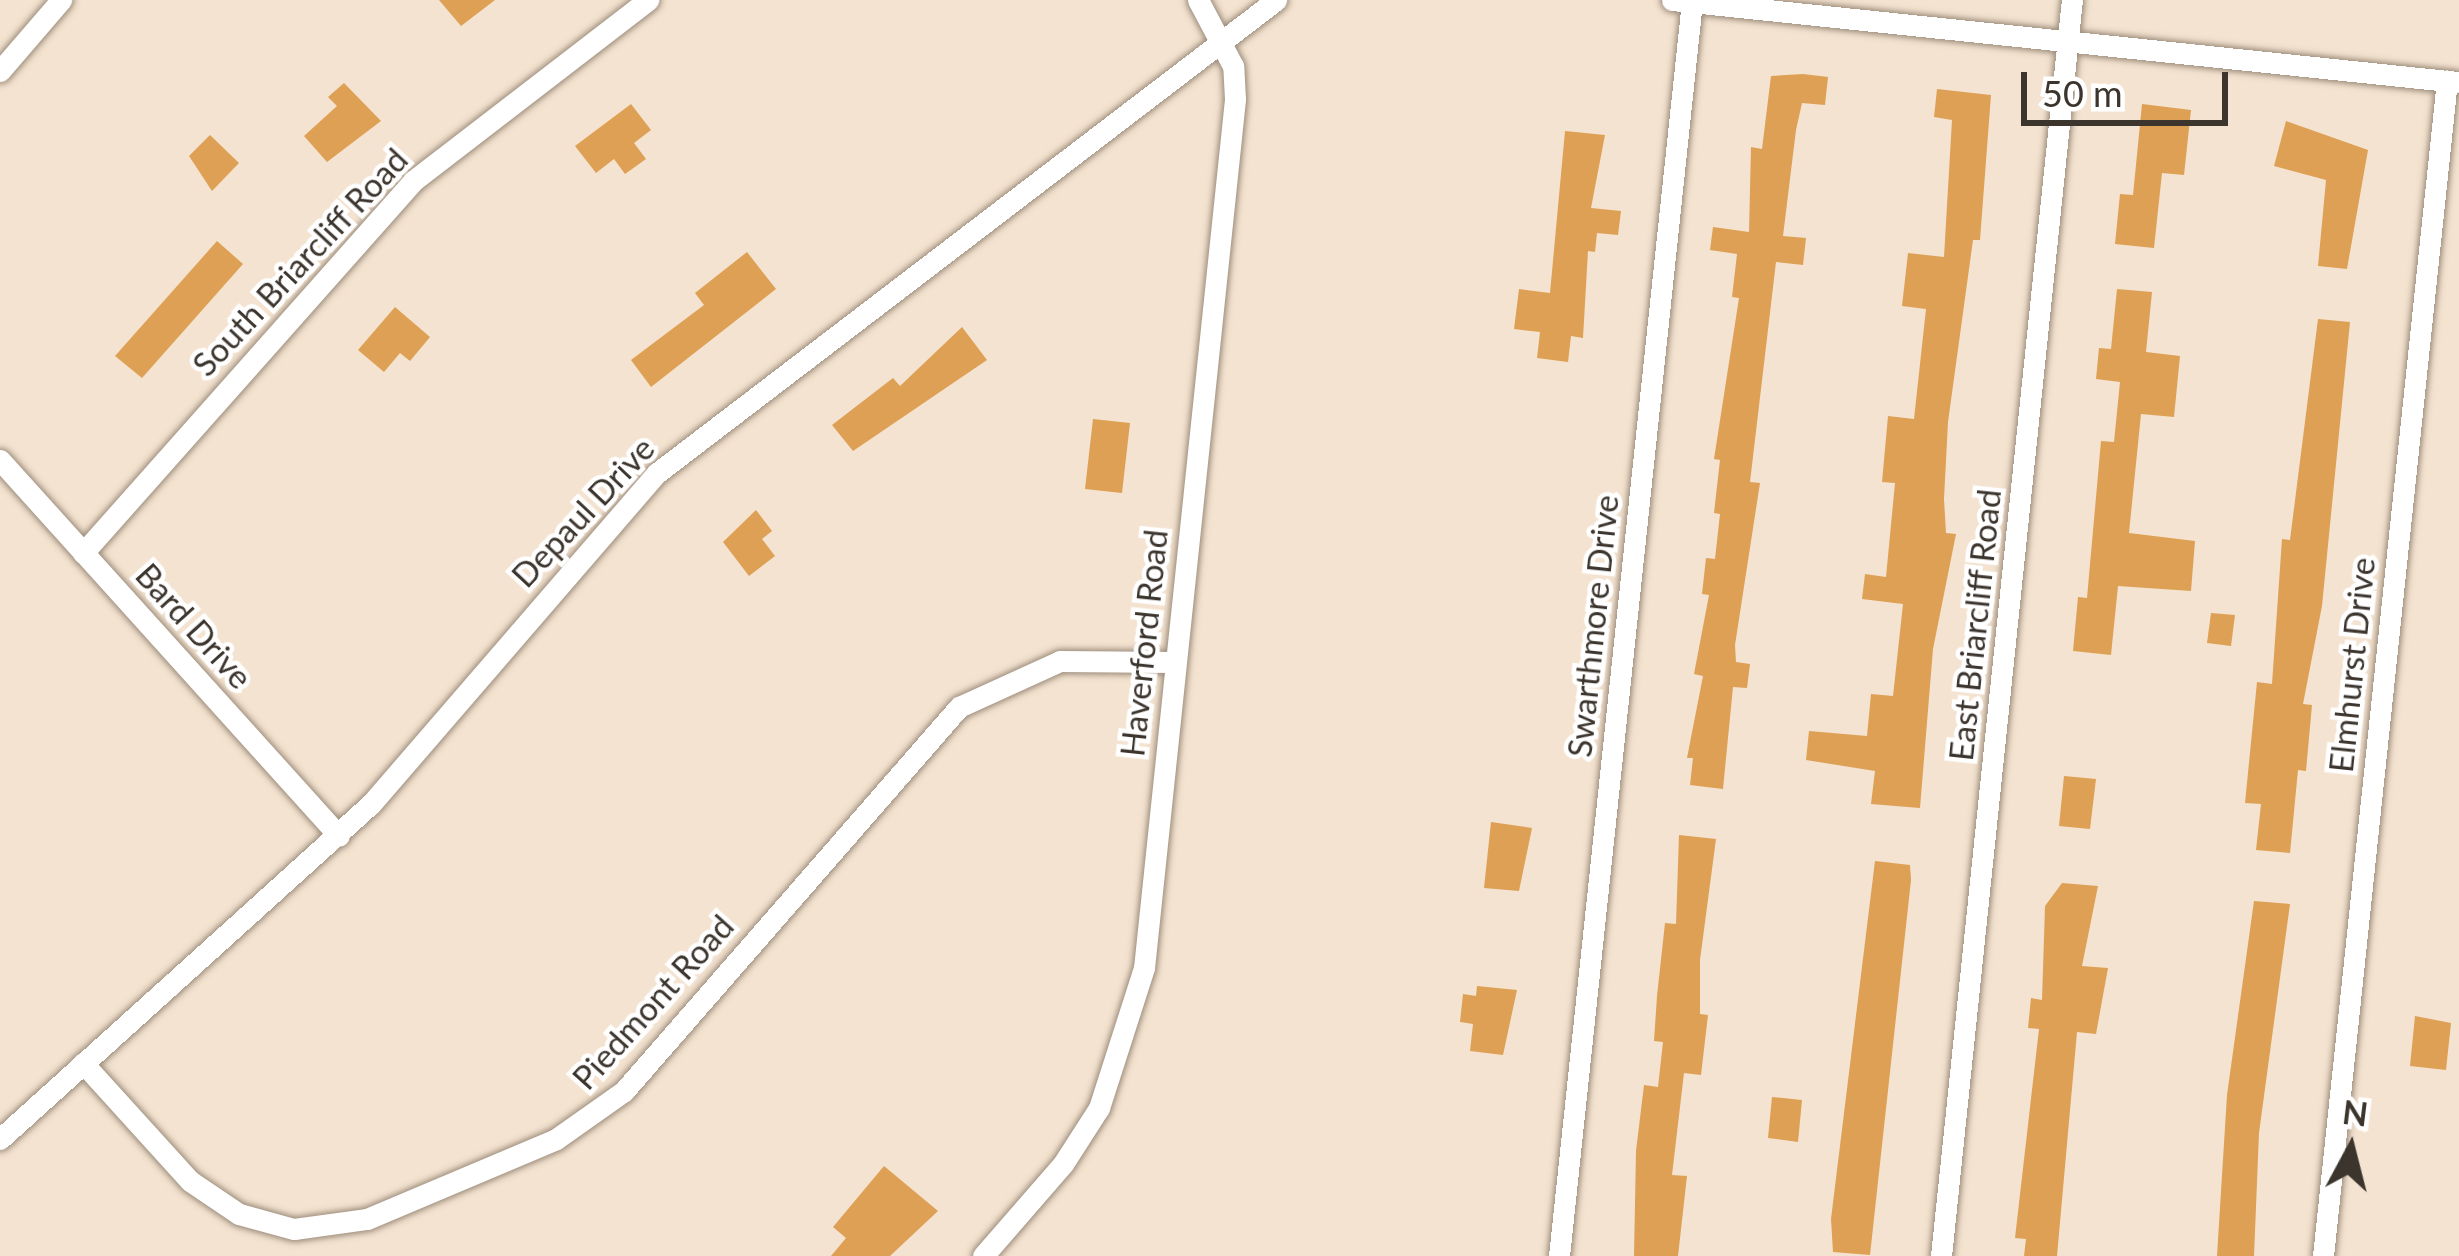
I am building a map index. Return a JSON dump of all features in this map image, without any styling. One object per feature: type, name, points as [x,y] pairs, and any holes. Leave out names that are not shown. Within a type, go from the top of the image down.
[{"type":"street","points":[[0,71],[61,0]]},
{"type":"street","name":"South Briarcliff Road","points":[[83,553],[413,181],[648,0]]},
{"type":"street","name":"Haverford Road","points":[[983,1256],[1082,1137],[1132,1020],[1235,99],[1233,66],[1198,0]]},
{"type":"street","name":"Depaul Drive","points":[[0,1139],[339,836],[657,473],[1276,0]]},
{"type":"street","name":"East Briarcliff Road","points":[[1941,1256],[2072,0]]},
{"type":"street","points":[[1682,1],[2453,82]]},
{"type":"street","name":"Swarthmore Drive","points":[[1559,1256],[1682,1]]},
{"type":"street","name":"Elmhurst Drive","points":[[2323,1256],[2453,82]]},
{"type":"street","name":"Bard Drive","points":[[0,460],[339,836]]},
{"type":"street","name":"Piedmont Road","points":[[83,1063],[190,1181],[239,1214],[294,1229],[367,1219],[556,1138],[615,1099],[959,707],[1060,661],[1174,662]]},
{"type":"building","points":[[439,0],[495,0],[461,26]]},
{"type":"building","points":[[1771,76],[1828,77],[1825,105],[1802,103],[1796,130],[1783,236],[1806,238],[1803,265],[1776,262],[1750,482],[1760,483],[1735,645],[1736,662],[1750,664],[1747,688],[1733,687],[1723,789],[1690,785],[1693,758],[1687,758],[1703,676],[1694,674],[1709,595],[1702,594],[1706,558],[1715,559],[1720,514],[1714,513],[1720,460],[1714,459],[1739,298],[1732,297],[1737,254],[1710,250],[1713,227],[1749,232],[1751,147],[1762,149]]},
{"type":"building","points":[[344,83],[381,121],[327,162],[304,136],[337,106],[328,97]]},
{"type":"building","points":[[1937,89],[1991,95],[1980,240],[1973,240],[1948,422],[1946,533],[1956,534],[1933,649],[1920,808],[1871,804],[1875,771],[1806,760],[1809,731],[1867,736],[1871,694],[1893,696],[1903,604],[1862,599],[1865,574],[1886,577],[1895,483],[1882,482],[1888,416],[1914,419],[1926,309],[1902,306],[1908,253],[1944,257],[1952,120],[1934,117]]},
{"type":"building","points":[[631,104],[651,130],[634,143],[646,159],[625,174],[614,159],[596,173],[575,146]]},
{"type":"building","points":[[2142,104],[2191,110],[2184,175],[2162,173],[2154,248],[2115,244],[2120,194],[2133,195]]},
{"type":"building","points":[[2286,121],[2368,150],[2347,269],[2318,266],[2326,180],[2274,166]]},
{"type":"building","points":[[1565,131],[1605,135],[1591,208],[1621,211],[1618,235],[1597,233],[1595,252],[1588,251],[1583,338],[1571,336],[1568,362],[1537,358],[1540,332],[1514,329],[1519,289],[1550,293]]},
{"type":"building","points":[[210,135],[239,163],[212,191],[189,156]]},
{"type":"building","points":[[217,241],[243,264],[142,378],[115,356]]},
{"type":"building","points":[[747,252],[776,289],[651,387],[631,360],[704,305],[695,293]]},
{"type":"building","points":[[2117,289],[2152,292],[2146,352],[2180,356],[2174,417],[2141,414],[2129,533],[2195,541],[2191,591],[2118,586],[2111,655],[2073,651],[2078,597],[2087,598],[2101,441],[2114,442],[2120,382],[2096,379],[2099,348],[2111,349]]},
{"type":"building","points":[[395,307],[430,337],[410,361],[400,353],[384,372],[358,350]]},
{"type":"building","points":[[2318,319],[2350,322],[2322,606],[2303,704],[2312,705],[2306,771],[2298,770],[2290,853],[2256,850],[2261,804],[2245,803],[2257,682],[2272,684],[2282,539],[2290,540]]},
{"type":"building","points":[[962,327],[987,360],[853,451],[832,425],[893,378],[900,386]]},
{"type":"building","points":[[1093,419],[1130,423],[1122,493],[1085,489]]},
{"type":"building","points":[[756,510],[772,531],[762,539],[775,556],[749,576],[723,542]]},
{"type":"building","points":[[2211,613],[2235,615],[2231,646],[2207,643]]},
{"type":"building","points":[[2064,776],[2096,779],[2090,829],[2059,826]]},
{"type":"building","points":[[1491,822],[1532,828],[1519,891],[1484,888]]},
{"type":"building","points":[[1679,835],[1716,839],[1700,960],[1700,1014],[1708,1015],[1701,1075],[1684,1073],[1672,1175],[1687,1176],[1678,1256],[1634,1256],[1636,1151],[1644,1085],[1658,1087],[1663,1042],[1654,1041],[1657,996],[1665,923],[1676,924]]},
{"type":"building","points":[[1875,861],[1910,865],[1911,880],[1870,1255],[1833,1252],[1831,1219]]},
{"type":"building","points":[[2062,883],[2098,886],[2082,966],[2108,968],[2096,1034],[2077,1032],[2057,1256],[2024,1256],[2026,1239],[2015,1238],[2039,1029],[2028,1028],[2031,998],[2042,1000],[2045,906]]},
{"type":"building","points":[[2254,901],[2290,904],[2259,1133],[2254,1256],[2217,1256],[2227,1095]]},
{"type":"building","points":[[1477,986],[1517,990],[1503,1055],[1470,1051],[1473,1024],[1460,1022],[1463,994],[1476,996]]},
{"type":"building","points":[[2415,1016],[2451,1023],[2446,1070],[2410,1066]]},
{"type":"building","points":[[1772,1097],[1802,1100],[1798,1142],[1768,1138]]},
{"type":"building","points":[[884,1166],[938,1211],[890,1256],[831,1256],[846,1238],[833,1227]]}]
